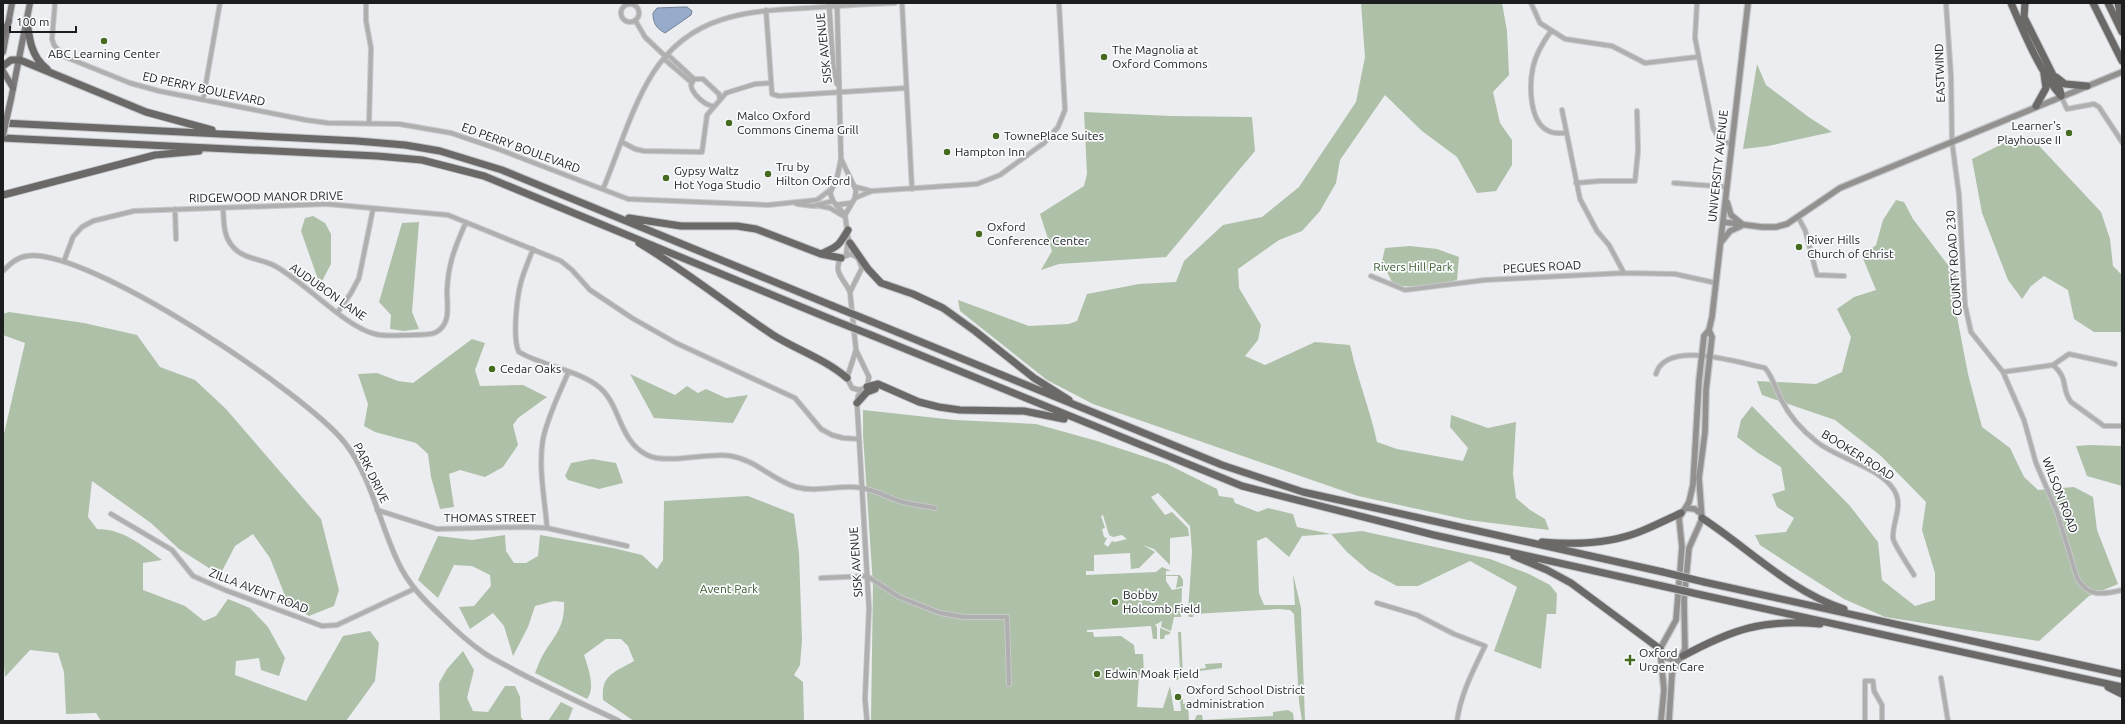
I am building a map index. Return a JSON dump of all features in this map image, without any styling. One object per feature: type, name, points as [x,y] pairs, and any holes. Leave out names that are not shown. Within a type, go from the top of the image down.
[{"type":"highway","points":[[2011,3],[2042,66],[2054,88],[2061,96]]},
{"type":"highway","points":[[2024,3],[2024,18],[2059,87],[2061,96]]},
{"type":"highway","points":[[2093,3],[2122,60]]},
{"type":"highway","points":[[2108,3],[2122,32]]},
{"type":"highway","points":[[2118,3],[2122,22]]},
{"type":"highway","points":[[27,20],[33,52],[43,66],[52,72]]},
{"type":"highway","points":[[3,35],[9,21]]},
{"type":"highway","points":[[3,66],[11,60],[20,60],[153,114],[199,128],[237,135]]},
{"type":"highway","points":[[2036,106],[2046,88],[2042,66]]},
{"type":"highway","points":[[2051,71],[2065,84],[2087,86]]},
{"type":"highway","points":[[3,72],[13,88]]},
{"type":"highway","points":[[3,123],[405,145],[440,150],[502,170],[1086,411],[1222,465],[1296,490],[1704,582],[2111,671],[2122,672]]},
{"type":"highway","points":[[3,138],[242,148],[377,156],[437,164],[484,176],[1088,425],[1242,486],[1320,508],[1495,549],[2122,687]]},
{"type":"highway","points":[[3,195],[155,156],[242,148]]},
{"type":"highway","points":[[3,201],[14,192]]},
{"type":"highway","points":[[605,212],[658,224],[681,226],[737,226],[756,229],[821,254],[844,256]]},
{"type":"highway","points":[[613,228],[674,265],[779,338],[830,365],[847,378]]},
{"type":"highway","points":[[821,254],[834,250],[848,237],[868,269],[881,283]]},
{"type":"highway","points":[[861,267],[874,281],[913,294],[943,308],[975,331],[1034,378],[1086,411]]},
{"type":"highway","points":[[865,388],[878,384],[919,402],[939,407],[960,410],[1024,411],[1088,425]]},
{"type":"highway","points":[[858,402],[867,392],[885,387]]},
{"type":"highway","points":[[1517,540],[1575,544],[1600,542],[1643,531],[1683,511]]},
{"type":"highway","points":[[1701,516],[1809,593],[1841,608],[1873,618]]},
{"type":"highway","points":[[1495,549],[1547,570],[1571,583],[1660,650]]},
{"type":"highway","points":[[1680,658],[1723,635],[1754,626],[1785,622],[1839,625]]},
{"type":"highway","points":[[2083,678],[2110,687],[2122,694]]},
{"type":"main road","points":[[3,52],[12,3]]},
{"type":"main road","points":[[3,134],[20,60],[30,3]]},
{"type":"main road","name":"UNIVERSITY AVENUE","points":[[1660,650],[1676,620],[1682,547],[1679,525],[1683,511],[1692,494],[1704,336],[1709,330],[1716,283],[1748,3]]},
{"type":"main road","points":[[1723,222],[1776,227],[1798,217],[1840,188],[2036,106],[2122,72]]},
{"type":"main road","points":[[1726,199],[1731,215],[1744,225]]},
{"type":"main road","points":[[1721,243],[1730,231],[1744,225]]},
{"type":"main road","name":"UNIVERSITY AVENUE","points":[[1669,721],[1671,679],[1686,642],[1684,600],[1689,548],[1701,516],[1700,478],[1705,432],[1709,358],[1712,337],[1709,330]]},
{"type":"main road","points":[[1683,511],[1695,509],[1701,516]]},
{"type":"main road","points":[[1660,650],[1664,657],[1680,658]]},
{"type":"main road","points":[[1660,650],[1664,690],[1661,721]]},
{"type":"street","name":"ED PERRY BOULEVARD","points":[[55,3],[52,39],[54,45],[63,56],[130,83],[203,100],[306,120],[370,124],[399,124],[451,133],[498,149],[621,197],[635,200],[768,205],[796,204]]},
{"type":"street","points":[[203,100],[220,3]]},
{"type":"street","points":[[366,3],[366,21],[371,56],[370,124]]},
{"type":"street","points":[[603,190],[646,85],[666,57],[688,36],[715,21],[745,12],[837,4],[895,3]]},
{"type":"street","points":[[902,3],[912,189]]},
{"type":"street","points":[[855,198],[856,187],[872,191],[912,189],[970,185],[990,180],[1000,175],[1051,136],[1058,127],[1065,110],[1060,3]]},
{"type":"street","points":[[1530,3],[1540,23],[1565,39],[1612,46],[1645,63],[1697,57]]},
{"type":"street","points":[[1697,3],[1695,38],[1697,57],[1715,135],[1720,140],[1731,144]]},
{"type":"street","name":"EASTWIND","points":[[1946,3],[1951,84],[1952,142]]},
{"type":"street","points":[[628,4],[637,5],[639,12],[635,20],[627,21],[623,17],[622,12],[624,7],[628,4]]},
{"type":"street","name":"SISK AVENUE","points":[[830,190],[835,183],[841,160],[838,92],[840,66],[837,4]]},
{"type":"street","name":"SISK AVENUE","points":[[829,5],[833,66],[838,92]]},
{"type":"street","points":[[766,10],[771,92],[776,96],[906,88]]},
{"type":"street","points":[[635,20],[645,37],[692,80],[693,92],[708,105],[715,106]]},
{"type":"street","points":[[1551,31],[1538,51],[1535,62],[1532,89],[1533,109],[1540,124],[1550,132],[1566,133]]},
{"type":"street","points":[[692,80],[703,79],[720,94],[720,100]]},
{"type":"street","points":[[622,142],[635,149],[644,151],[702,152],[706,115],[730,90],[755,84],[771,83]]},
{"type":"street","points":[[2061,96],[2067,109],[2094,104],[2099,107],[2122,142]]},
{"type":"street","points":[[1562,110],[1580,199],[1597,231],[1609,245],[1624,273]]},
{"type":"street","points":[[1576,183],[1600,180],[1635,181],[1638,150],[1638,111]]},
{"type":"street","name":"COUNTY ROAD 230","points":[[1952,142],[1959,196],[1965,305],[1968,322],[1976,340],[2003,372]]},
{"type":"street","name":"SISK AVENUE","points":[[841,160],[851,182],[856,187]]},
{"type":"street","points":[[835,183],[842,181],[851,182]]},
{"type":"street","points":[[1674,183],[1727,187]]},
{"type":"street","points":[[796,204],[817,200],[830,190],[835,203],[845,216],[848,237],[854,255],[858,258],[862,272],[850,292]]},
{"type":"street","points":[[845,216],[855,198],[872,191]]},
{"type":"street","points":[[818,206],[835,203],[851,203]]},
{"type":"street","name":"RIDGEWOOD MANOR DRIVE","points":[[64,261],[77,232],[93,221],[134,211],[327,204],[448,215],[533,249],[561,262],[572,270],[590,290],[676,343],[795,398],[821,429],[826,432],[843,438],[859,439]]},
{"type":"street","points":[[796,204],[830,208],[845,216]]},
{"type":"street","name":"AUDUBON LANE","points":[[223,208],[225,234],[234,248],[240,253],[275,266],[353,324],[376,334],[431,334],[439,331],[444,325],[448,315],[448,271],[451,256],[466,222]]},
{"type":"street","points":[[175,209],[176,239]]},
{"type":"street","points":[[338,312],[359,278],[373,209]]},
{"type":"street","points":[[1798,217],[1805,230],[1817,276],[1844,276]]},
{"type":"street","name":"SISK AVENUE","points":[[848,237],[844,256],[837,265],[838,273],[850,292],[856,350],[869,377],[865,388],[858,396],[859,439],[869,608],[865,699],[867,721]]},
{"type":"street","points":[[533,249],[521,282],[516,334],[519,352],[568,373],[589,380],[600,388],[608,398],[626,435],[634,445],[649,456],[673,458],[730,456],[751,462],[781,482],[798,487],[817,490],[862,488],[899,501],[935,508]]},
{"type":"street","points":[[844,256],[854,255]]},
{"type":"street","name":"PARK DRIVE","points":[[3,271],[17,259],[26,256],[64,261],[86,268],[183,321],[220,344],[316,413],[346,444],[357,463],[378,510],[399,564],[414,588],[454,629],[485,654],[619,721]]},
{"type":"street","name":"PEGUES ROAD","points":[[1371,276],[1404,290],[1484,280],[1624,273],[1675,274],[1716,283]]},
{"type":"street","name":"SISK AVENUE","points":[[856,350],[847,378],[858,402]]},
{"type":"street","points":[[2003,372],[2054,365],[2069,354],[2115,364]]},
{"type":"street","points":[[1656,374],[1657,369],[1670,358],[1690,355],[1709,358]]},
{"type":"street","name":"BOOKER ROAD","points":[[1709,358],[1765,368],[1770,374],[1791,417],[1818,443],[1868,470],[1890,484],[1898,498],[1893,539],[1914,575]]},
{"type":"street","points":[[2054,365],[2063,373],[2067,397],[2071,402],[2104,426],[2122,426]]},
{"type":"street","name":"WILSON ROAD","points":[[2003,372],[2028,431],[2036,463],[2057,512],[2076,578],[2082,586],[2090,592],[2097,594],[2122,590]]},
{"type":"street","points":[[547,528],[542,455],[544,438],[550,416],[568,373]]},
{"type":"street","points":[[852,388],[865,388]]},
{"type":"street","name":"THOMAS STREET","points":[[378,510],[437,529],[547,528],[627,546]]},
{"type":"street","name":"ZILLA AVENT ROAD","points":[[111,514],[172,550],[193,576],[225,590],[322,626],[337,625],[414,588]]},
{"type":"street","points":[[821,578],[867,576],[899,597],[940,613],[964,617],[1007,617],[1009,684]]},
{"type":"street","points":[[1378,603],[1417,616],[1454,634],[1485,646],[1469,676],[1460,703],[1457,721]]},
{"type":"street","points":[[1941,678],[1948,721]]},
{"type":"street","points":[[1865,721],[1865,681],[1872,681],[1874,691],[1882,705],[1882,721]]},
{"type":"green space","points":[[1361,3],[1502,3],[1507,31],[1509,75],[1493,92],[1500,123],[1512,140],[1512,165],[1496,191],[1477,193],[1457,157],[1422,131],[1385,95],[1340,160],[1336,183],[1320,211],[1302,231],[1279,240],[1238,269],[1239,288],[1261,325],[1258,340],[1245,356],[1265,365],[1315,342],[1350,345],[1377,442],[1397,449],[1463,461],[1468,448],[1450,427],[1451,415],[1488,428],[1516,422],[1513,474],[1516,498],[1530,510],[1545,519],[1549,530],[1468,520],[1358,496],[1093,404],[1047,380],[960,311],[958,300],[1029,326],[1069,324],[1077,321],[1087,294],[1139,284],[1176,282],[1184,261],[1223,225],[1262,217],[1299,187],[1356,102],[1365,57]]},
{"type":"green space","points":[[1757,64],[1766,85],[1810,118],[1832,132],[1768,146],[1743,149]]},
{"type":"green space","points":[[1084,112],[1171,116],[1252,117],[1255,151],[1166,257],[1059,264],[1041,270],[1052,251],[1040,214],[1084,186],[1087,174]]},
{"type":"green space","points":[[2030,136],[2101,212],[2110,239],[2113,266],[2122,275],[2122,332],[2094,332],[2074,319],[2068,290],[2044,276],[2031,286],[2022,299],[2008,280],[1982,213],[1972,159],[2004,143]]},
{"type":"green space","points":[[1896,200],[1904,202],[1913,219],[1957,277],[1955,306],[1968,374],[1982,427],[2010,448],[2024,477],[2038,490],[2074,487],[2093,497],[2097,530],[2118,584],[2089,596],[2039,641],[1885,617],[1844,599],[1760,545],[1755,535],[1786,532],[1794,518],[1777,507],[1772,494],[1785,490],[1781,467],[1758,453],[1737,437],[1741,420],[1752,406],[1850,506],[1878,542],[1882,580],[1915,606],[1935,600],[1935,573],[1922,530],[1926,502],[1881,456],[1835,420],[1762,395],[1757,381],[1816,384],[1842,372],[1851,337],[1837,309],[1854,297],[1876,290],[1862,256],[1876,245],[1883,220]]},
{"type":"green space","points":[[313,216],[325,223],[331,234],[331,264],[320,285],[301,231],[305,218]]},
{"type":"green space","points":[[419,222],[412,312],[419,329],[404,331],[390,329],[391,315],[379,302],[402,223]]},
{"type":"green space","name":"Rivers Hill Park","points":[[1410,246],[1437,249],[1459,257],[1457,280],[1417,287],[1393,284],[1386,270],[1381,266],[1385,248]]},
{"type":"green space","points":[[9,312],[84,323],[137,335],[160,367],[195,380],[226,409],[321,519],[339,590],[334,606],[309,616],[288,603],[270,558],[253,534],[235,546],[220,575],[179,549],[151,523],[92,481],[88,517],[97,529],[124,535],[140,544],[162,560],[143,563],[143,590],[185,606],[204,621],[216,616],[228,599],[250,608],[268,627],[285,658],[279,676],[261,670],[259,658],[236,661],[235,675],[306,701],[343,636],[370,631],[379,643],[375,681],[346,721],[101,721],[96,713],[66,714],[64,672],[58,653],[30,650],[5,677],[3,653],[3,438],[25,343],[3,335],[3,314]]},
{"type":"green space","points":[[472,339],[485,343],[475,370],[480,386],[523,385],[547,397],[518,418],[513,425],[518,445],[503,467],[485,477],[460,470],[449,474],[454,507],[440,509],[431,477],[428,454],[416,443],[375,432],[364,426],[368,404],[358,374],[377,373],[398,381],[413,383]]},
{"type":"green space","points":[[630,374],[675,395],[687,386],[698,393],[706,389],[726,398],[748,395],[733,423],[654,418]]},
{"type":"green space","points":[[863,410],[955,420],[1036,424],[1097,441],[1167,464],[1217,489],[1219,496],[1233,498],[1235,503],[1258,512],[1268,508],[1293,514],[1297,527],[1331,534],[1302,536],[1289,557],[1266,537],[1257,541],[1259,593],[1264,605],[1295,605],[1293,574],[1301,608],[1305,721],[1302,721],[1299,701],[1294,614],[1290,610],[1279,609],[1194,614],[1193,617],[1189,617],[1188,614],[1192,613],[1188,613],[1192,552],[1190,526],[1158,493],[1151,497],[1165,515],[1172,512],[1188,528],[1189,536],[1170,538],[1170,565],[1154,549],[1143,545],[1155,552],[1139,568],[1131,569],[1130,553],[1094,555],[1094,571],[1086,571],[1086,575],[1156,572],[1162,567],[1171,571],[1166,571],[1166,575],[1180,575],[1183,580],[1183,586],[1176,588],[1178,576],[1166,576],[1166,581],[1172,590],[1182,588],[1181,617],[1174,617],[1171,631],[1161,627],[1162,621],[1155,625],[1157,627],[1157,639],[1153,639],[1151,626],[1087,630],[1087,632],[1093,632],[1094,637],[1121,636],[1134,645],[1135,654],[1143,654],[1144,675],[1139,675],[1137,707],[1163,708],[1170,686],[1174,711],[1181,711],[1180,699],[1183,699],[1183,704],[1188,703],[1189,721],[871,721],[873,585],[863,435]],"holes":[[[1103,515],[1109,535],[1113,537],[1122,535],[1127,539],[1115,542],[1112,541],[1108,547],[1104,544],[1107,538],[1104,537],[1102,529],[1105,528],[1101,516]]]},
{"type":"green space","points":[[2076,446],[2122,446],[2122,486],[2087,476]]},
{"type":"green space","points":[[592,459],[616,463],[623,483],[599,489],[568,480],[565,476],[571,463]]},
{"type":"green space","name":"Avent Park","points":[[748,496],[794,514],[799,553],[802,640],[800,665],[794,675],[803,682],[804,721],[634,721],[603,700],[604,685],[610,675],[634,661],[628,646],[621,639],[606,639],[584,655],[591,683],[590,694],[587,699],[535,673],[540,660],[559,629],[563,617],[564,602],[554,601],[535,606],[528,627],[513,656],[504,626],[493,613],[470,629],[459,607],[474,606],[491,586],[490,575],[472,566],[454,565],[438,598],[418,580],[438,536],[472,540],[505,535],[506,551],[514,563],[526,563],[538,556],[540,535],[613,548],[642,555],[657,569],[663,560],[664,501]]},
{"type":"green space","points":[[1362,531],[1490,559],[1529,574],[1550,585],[1557,594],[1556,614],[1547,614],[1541,669],[1494,651],[1517,587],[1470,561],[1418,586],[1397,586],[1369,571],[1347,552],[1331,534]]},
{"type":"green space","points":[[1160,628],[1170,632],[1170,634],[1165,635],[1164,639],[1160,639]]},
{"type":"green space","points":[[1178,632],[1181,632],[1183,677],[1177,680],[1173,678],[1174,675],[1180,673]]},
{"type":"green space","points":[[463,651],[474,670],[467,698],[473,711],[488,712],[505,686],[515,686],[520,697],[521,717],[524,721],[440,721],[439,683],[447,669]]},
{"type":"green space","points":[[1222,663],[1222,668],[1200,671],[1199,669],[1206,668],[1205,664]]},
{"type":"green space","points":[[561,702],[573,708],[568,721],[548,721]]},
{"type":"green space","points":[[1288,710],[1293,713],[1294,721],[1194,721],[1197,715],[1202,715],[1203,720],[1273,716],[1273,712]]},
{"type":"water","points":[[687,7],[692,11],[691,15],[665,33],[656,25],[653,13],[657,8]]},
{"type":"place","name":"ABC Learning Center","points":[[104,41]]},
{"type":"place","name":"The Magnolia at Oxford Commons","points":[[1104,57]]},
{"type":"place","name":"Malco Oxford Commons Cinema Grill","points":[[729,123]]},
{"type":"place","name":"Learner's Playhouse II","points":[[2069,133]]},
{"type":"place","name":"TownePlace Suites","points":[[996,136]]},
{"type":"place","name":"Hampton Inn","points":[[947,152]]},
{"type":"place","name":"Tru by Hilton Oxford","points":[[768,174]]},
{"type":"place","name":"Gypsy Waltz Hot Yoga Studio","points":[[666,178]]},
{"type":"place","name":"Oxford Conference Center","points":[[979,234]]},
{"type":"place","name":"River Hills Church of Christ","points":[[1799,247]]},
{"type":"place","name":"Cedar Oaks","points":[[492,369]]},
{"type":"place","name":"Bobby Holcomb Field","points":[[1115,602]]},
{"type":"place","name":"Oxford Urgent Care","points":[[1630,660]]},
{"type":"place","name":"Edwin Moak Field","points":[[1097,674]]},
{"type":"place","name":"Oxford School District administration","points":[[1178,697]]}]
